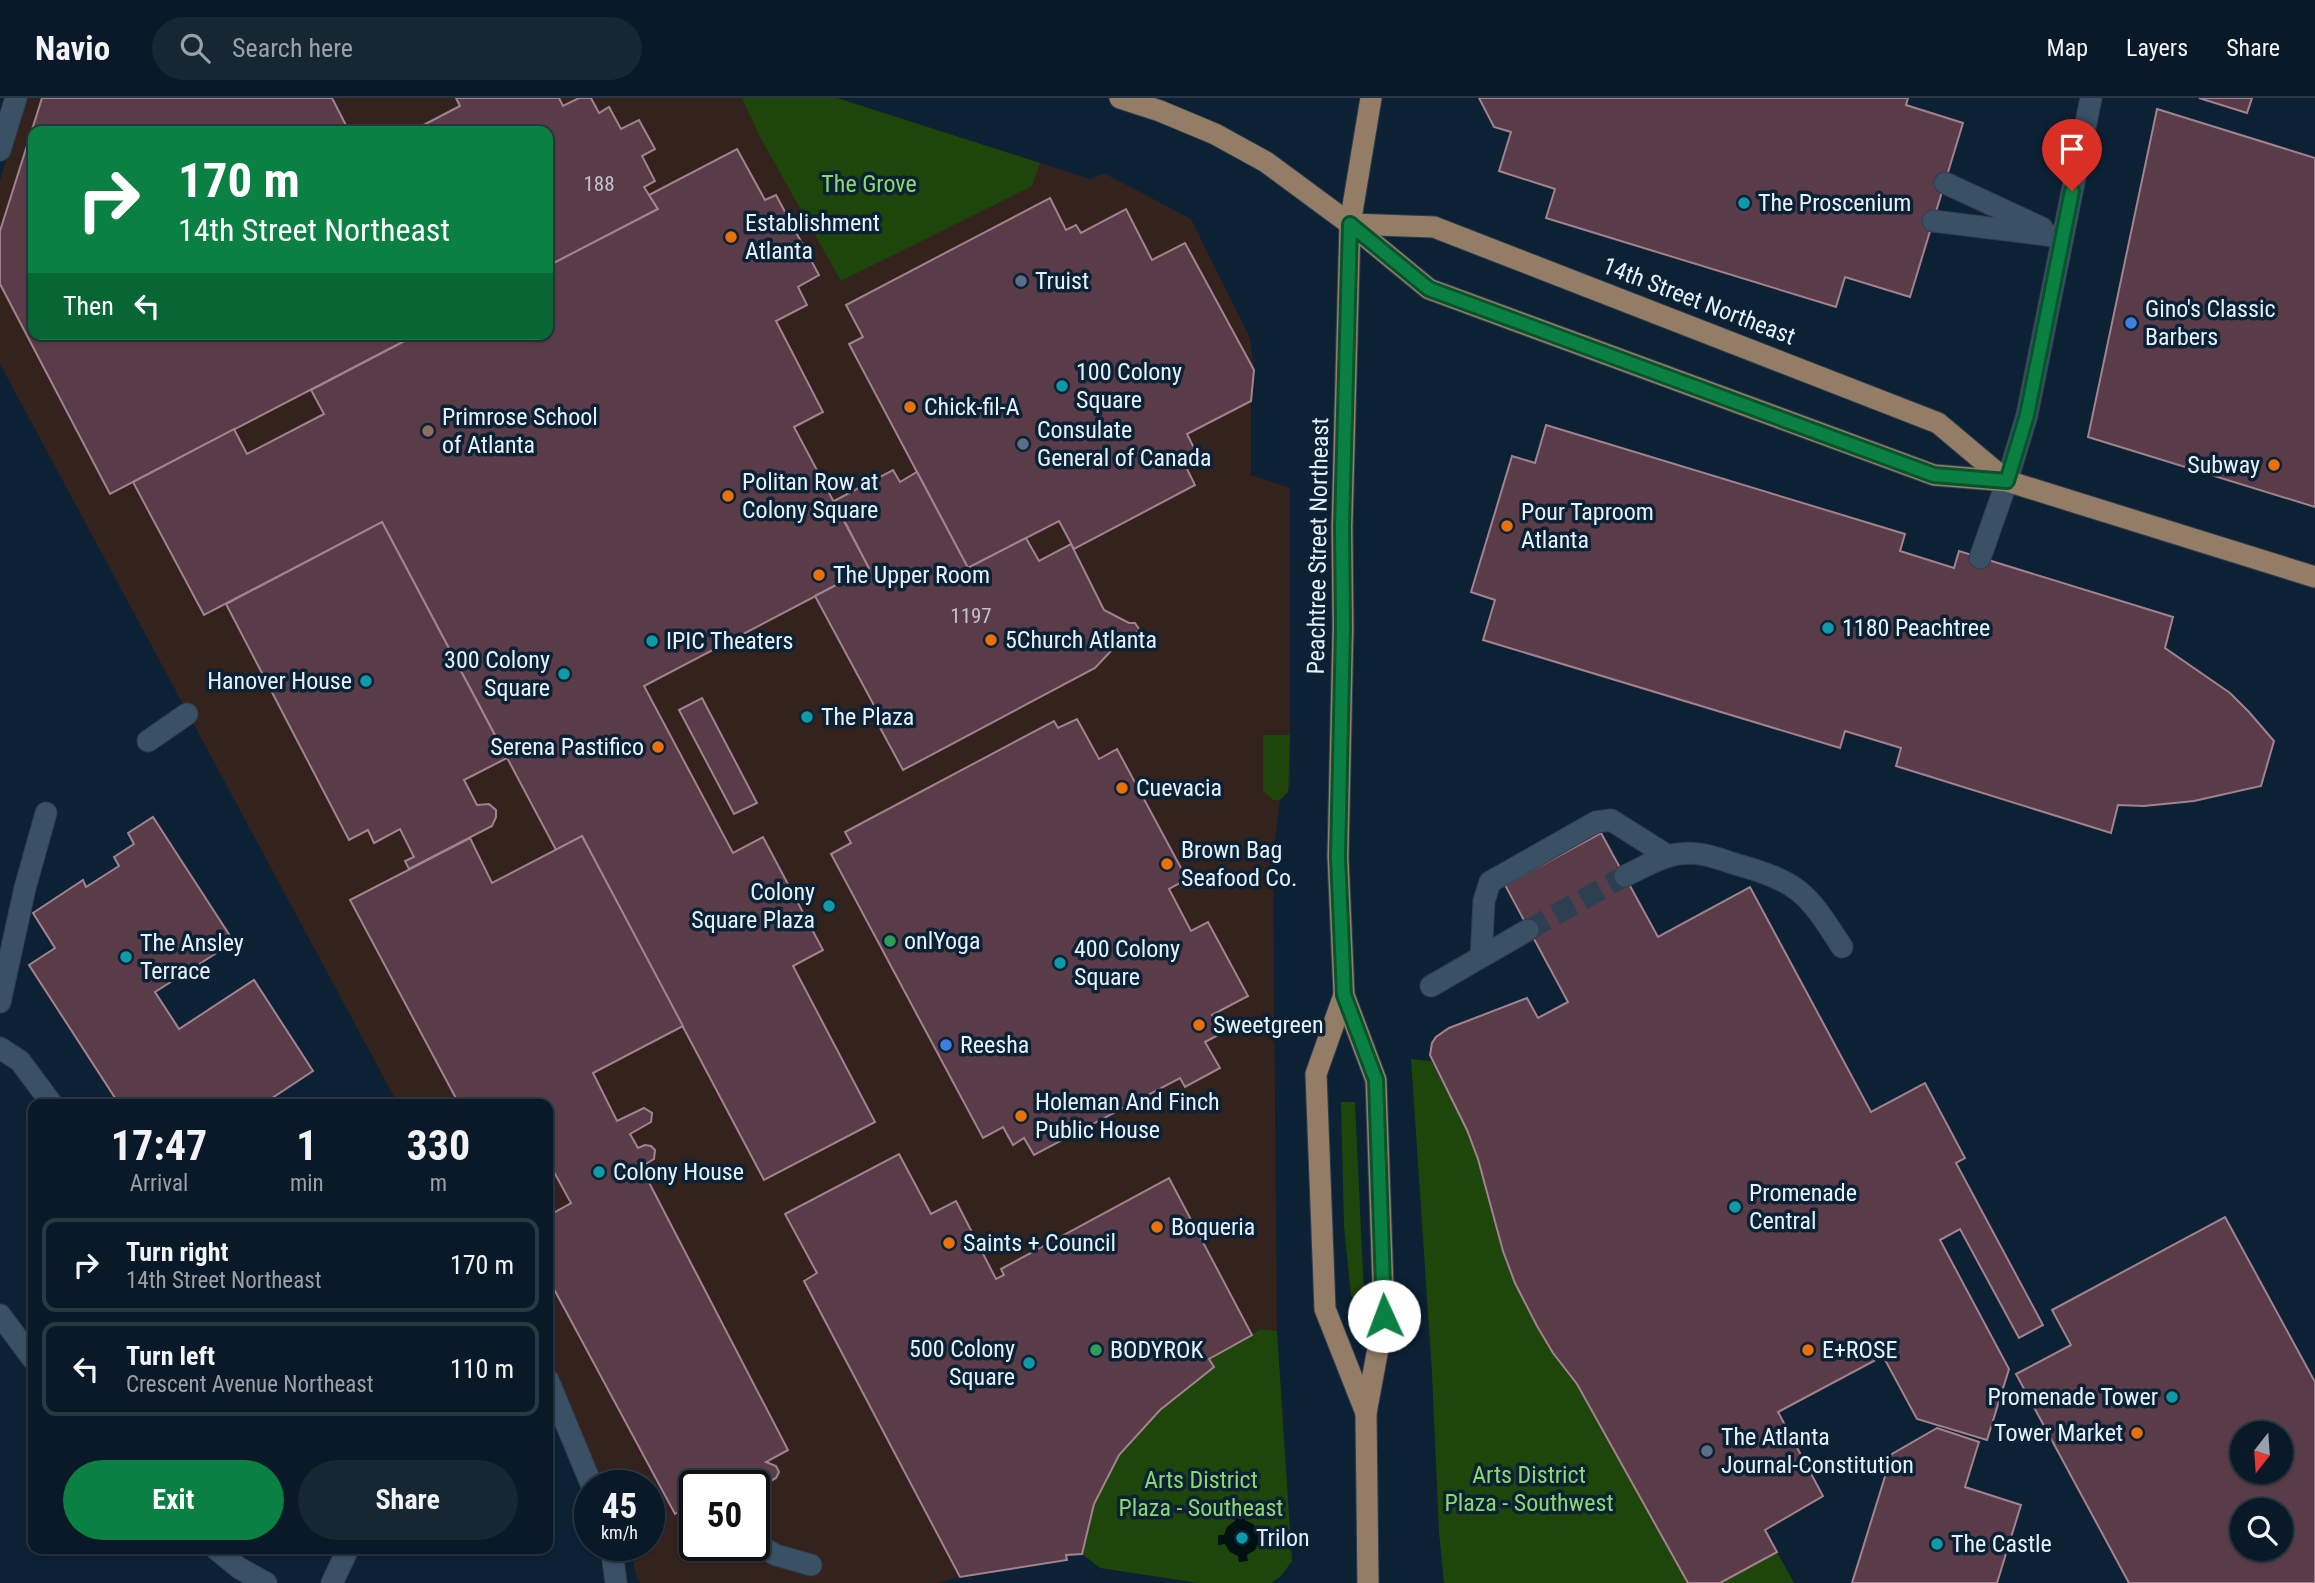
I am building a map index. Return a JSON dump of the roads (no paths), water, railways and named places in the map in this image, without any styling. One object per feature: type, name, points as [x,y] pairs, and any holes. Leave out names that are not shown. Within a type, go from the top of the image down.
[{"type":"main road","name":"14th Street Northeast","points":[[1120,98],[1160,111],[1225,140],[1287,176],[1429,289],[1934,475],[2007,481],[2315,577]]},
{"type":"main road","name":"Peachtree Street Northeast","points":[[1368,1583],[1366,1413],[1384,1316],[1376,1080],[1344,995],[1338,857],[1343,627],[1342,527],[1350,224],[1371,98]]},
{"type":"main road","name":"14th Street Northeast","points":[[1350,224],[1434,227],[1900,408],[1938,424],[2007,481]]},
{"type":"main road","name":"Peachtree Street Northeast","points":[[1344,995],[1316,1074],[1325,1309],[1366,1413]]},
{"type":"street","points":[[0,150],[16,98]]},
{"type":"street","points":[[1980,558],[2027,415],[2091,98]]},
{"type":"street","points":[[1945,183],[2063,237]]},
{"type":"street","points":[[1933,221],[2063,237]]},
{"type":"street","points":[[148,741],[187,714]]},
{"type":"street","points":[[0,1002],[25,888],[46,813]]},
{"type":"street","points":[[1481,957],[1484,901],[1490,882],[1596,822],[1611,820],[1668,856]]},
{"type":"street","points":[[1625,876],[1668,856],[1697,852],[1775,875],[1795,886],[1816,907],[1842,947]]},
{"type":"street","points":[[1431,986],[1528,930]]},
{"type":"street","points":[[0,1048],[20,1060],[48,1099]]},
{"type":"street","points":[[0,1315],[28,1352]]},
{"type":"street","points":[[553,1392],[585,1470]]},
{"type":"street","points":[[770,1552],[811,1565]]},
{"type":"street","points":[[222,1554],[257,1583]]},
{"type":"street","points":[[332,1583],[346,1554]]},
{"type":"street","points":[[613,1561],[616,1583]]},
{"type":"street","points":[[239,1568],[265,1583]]},
{"type":"tunnel","points":[[1528,930],[1625,876]]},
{"type":"place","name":"The Proscenium","points":[[1744,203]]},
{"type":"place","name":"Establishment Atlanta","points":[[731,237]]},
{"type":"place","name":"Truist","points":[[1021,281]]},
{"type":"place","name":"Gino's Classic Barbers","points":[[2131,323]]},
{"type":"place","name":"100 Colony Square","points":[[1062,386]]},
{"type":"place","name":"Chick-fil-A","points":[[910,407]]},
{"type":"place","name":"Primrose School of Atlanta","points":[[428,431]]},
{"type":"place","name":"Consulate General of Canada","points":[[1023,444]]},
{"type":"place","name":"Subway","points":[[2274,465]]},
{"type":"place","name":"Politan Row at Colony Square","points":[[728,496]]},
{"type":"place","name":"Pour Taproom Atlanta","points":[[1507,526]]},
{"type":"place","name":"The Upper Room","points":[[819,575]]},
{"type":"place","name":"1180 Peachtree","points":[[1828,628]]},
{"type":"place","name":"5Church Atlanta","points":[[991,640]]},
{"type":"place","name":"IPIC Theaters","points":[[652,641]]},
{"type":"place","name":"300 Colony Square","points":[[564,674]]},
{"type":"place","name":"Hanover House","points":[[366,681]]},
{"type":"place","name":"The Plaza","points":[[807,717]]},
{"type":"place","name":"Serena Pastifico","points":[[658,747]]},
{"type":"place","name":"Cuevacia","points":[[1122,788]]},
{"type":"place","name":"Brown Bag Seafood Co.","points":[[1167,864]]},
{"type":"place","name":"Colony Square Plaza","points":[[829,906]]},
{"type":"place","name":"onlYoga","points":[[890,941]]},
{"type":"place","name":"The Ansley Terrace","points":[[126,957]]},
{"type":"place","name":"400 Colony Square","points":[[1060,963]]},
{"type":"place","name":"Sweetgreen","points":[[1199,1025]]},
{"type":"place","name":"Reesha","points":[[946,1045]]},
{"type":"place","name":"Holeman And Finch Public House","points":[[1021,1116]]},
{"type":"place","name":"Colony House","points":[[599,1172]]},
{"type":"place","name":"Promenade Central","points":[[1735,1207]]},
{"type":"place","name":"Boqueria","points":[[1157,1227]]},
{"type":"place","name":"Saints + Council","points":[[949,1243]]},
{"type":"place","name":"BODYROK","points":[[1096,1350]]},
{"type":"place","name":"E+ROSE","points":[[1808,1350]]},
{"type":"place","name":"500 Colony Square","points":[[1029,1363]]},
{"type":"place","name":"Promenade Tower","points":[[2172,1397]]},
{"type":"place","name":"Tower Market","points":[[2137,1433]]},
{"type":"place","name":"The Atlanta Journal-Constitution","points":[[1707,1451]]},
{"type":"place","name":"Trilon","points":[[1242,1538]]},
{"type":"place","name":"The Castle","points":[[1937,1544]]},
{"type":"park label","name":"The Grove","points":[[869,184]]},
{"type":"park label","name":"Arts District Plaza - Southwest","points":[[1529,1489]]},
{"type":"park label","name":"Arts District Plaza - Southeast","points":[[1201,1494]]}]
